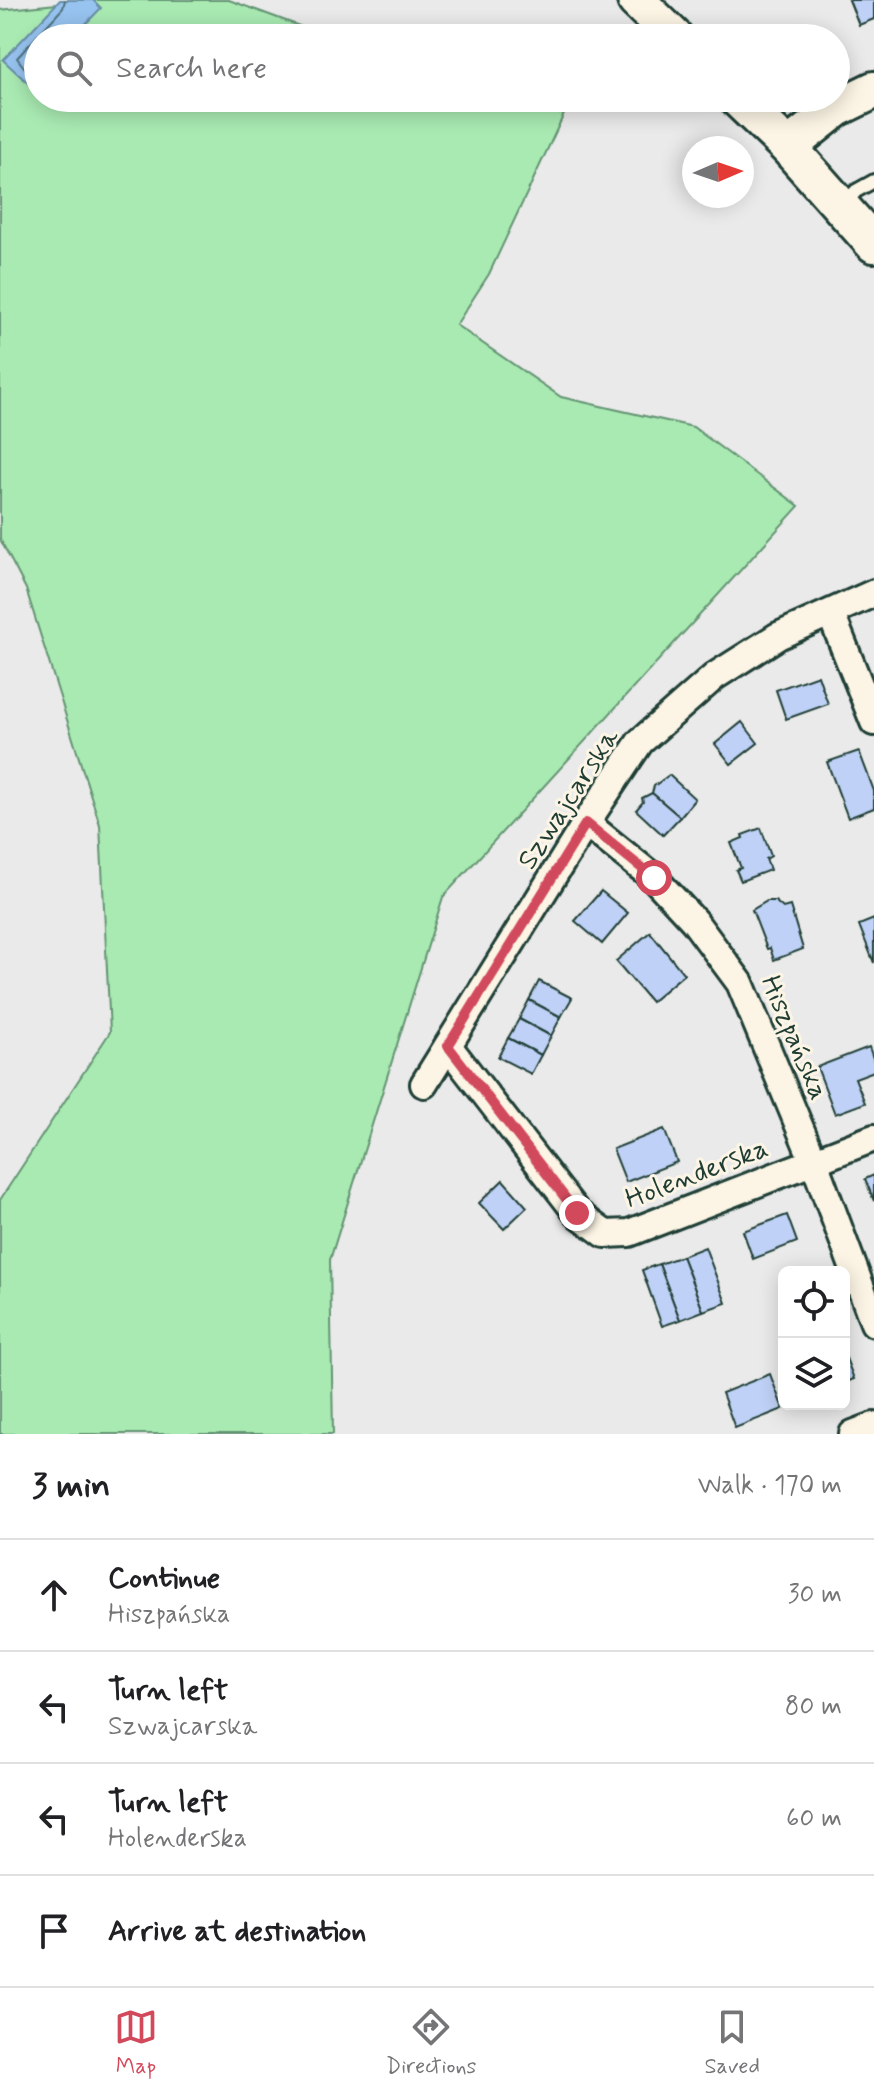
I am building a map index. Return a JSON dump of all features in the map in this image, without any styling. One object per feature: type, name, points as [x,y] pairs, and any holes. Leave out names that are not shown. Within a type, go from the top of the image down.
[{"type":"street","points":[[636,0],[661,24]]},
{"type":"street","points":[[850,102],[874,90]]},
{"type":"street","points":[[752,112],[788,147],[874,244]]},
{"type":"street","points":[[788,147],[832,112]]},
{"type":"street","name":"Szwajcarska","points":[[424,1084],[586,823],[640,742],[715,676],[778,636],[874,593]]},
{"type":"street","points":[[831,614],[874,722]]},
{"type":"street","name":"Hiszpańska","points":[[586,823],[654,878],[694,921],[740,983],[814,1162],[874,1323]]},
{"type":"street","name":"Holenderska","points":[[448,1046],[577,1213],[605,1234],[629,1233],[874,1138]]},
{"type":"street","points":[[853,1434],[874,1426]]},
{"type":"lane","points":[[841,206],[856,191],[874,181]]},
{"type":"green space","points":[[95,0],[229,0],[294,24],[24,24],[24,112],[564,114],[489,274],[456,325],[561,397],[693,427],[799,506],[443,897],[330,1260],[333,1434],[0,1434],[0,1200],[110,1032],[100,825],[26,589],[0,539],[0,10]]},
{"type":"water","points":[[60,0],[93,0],[101,8],[86,24],[37,24]]},
{"type":"water","points":[[24,38],[24,79],[3,60]]},
{"type":"building","points":[[849,0],[874,0],[874,19],[859,25]]},
{"type":"building","points":[[818,675],[828,704],[786,719],[776,690]]},
{"type":"building","points":[[742,722],[758,743],[731,764],[715,744]]},
{"type":"building","points":[[859,751],[874,791],[874,808],[848,818],[827,762]]},
{"type":"building","points":[[669,775],[695,799],[680,817],[652,793],[654,786]]},
{"type":"building","points":[[652,793],[680,817],[663,835],[636,810],[643,802],[642,798]]},
{"type":"building","points":[[761,828],[771,856],[766,859],[770,870],[741,881],[736,870],[741,868],[731,843]]},
{"type":"building","points":[[601,891],[628,913],[602,944],[575,921]]},
{"type":"building","points":[[767,901],[775,901],[783,908],[790,906],[803,949],[774,960],[752,910]]},
{"type":"building","points":[[874,919],[874,963],[859,925]]},
{"type":"building","points":[[650,932],[684,974],[651,1002],[616,961]]},
{"type":"building","points":[[539,981],[572,998],[561,1017],[529,1000]]},
{"type":"building","points":[[529,1000],[561,1017],[551,1036],[519,1019]]},
{"type":"building","points":[[519,1019],[551,1036],[541,1055],[508,1038]]},
{"type":"building","points":[[508,1038],[541,1055],[531,1074],[498,1057]]},
{"type":"building","points":[[869,1047],[874,1071],[855,1078],[865,1103],[835,1114],[817,1067]]},
{"type":"building","points":[[664,1129],[677,1162],[626,1182],[613,1149]]},
{"type":"building","points":[[874,1175],[874,1201],[865,1179]]},
{"type":"building","points":[[503,1180],[527,1207],[504,1229],[479,1203]]},
{"type":"building","points":[[787,1215],[797,1242],[753,1259],[743,1231]]},
{"type":"building","points":[[705,1247],[726,1303],[703,1311],[682,1256]]},
{"type":"building","points":[[682,1256],[703,1311],[680,1320],[659,1264]]},
{"type":"building","points":[[659,1264],[680,1320],[662,1326],[642,1270]]},
{"type":"building","points":[[770,1374],[780,1410],[735,1428],[722,1393]]},
{"type":"route","points":[[577,1213],[448,1046],[586,823],[654,878]]}]
